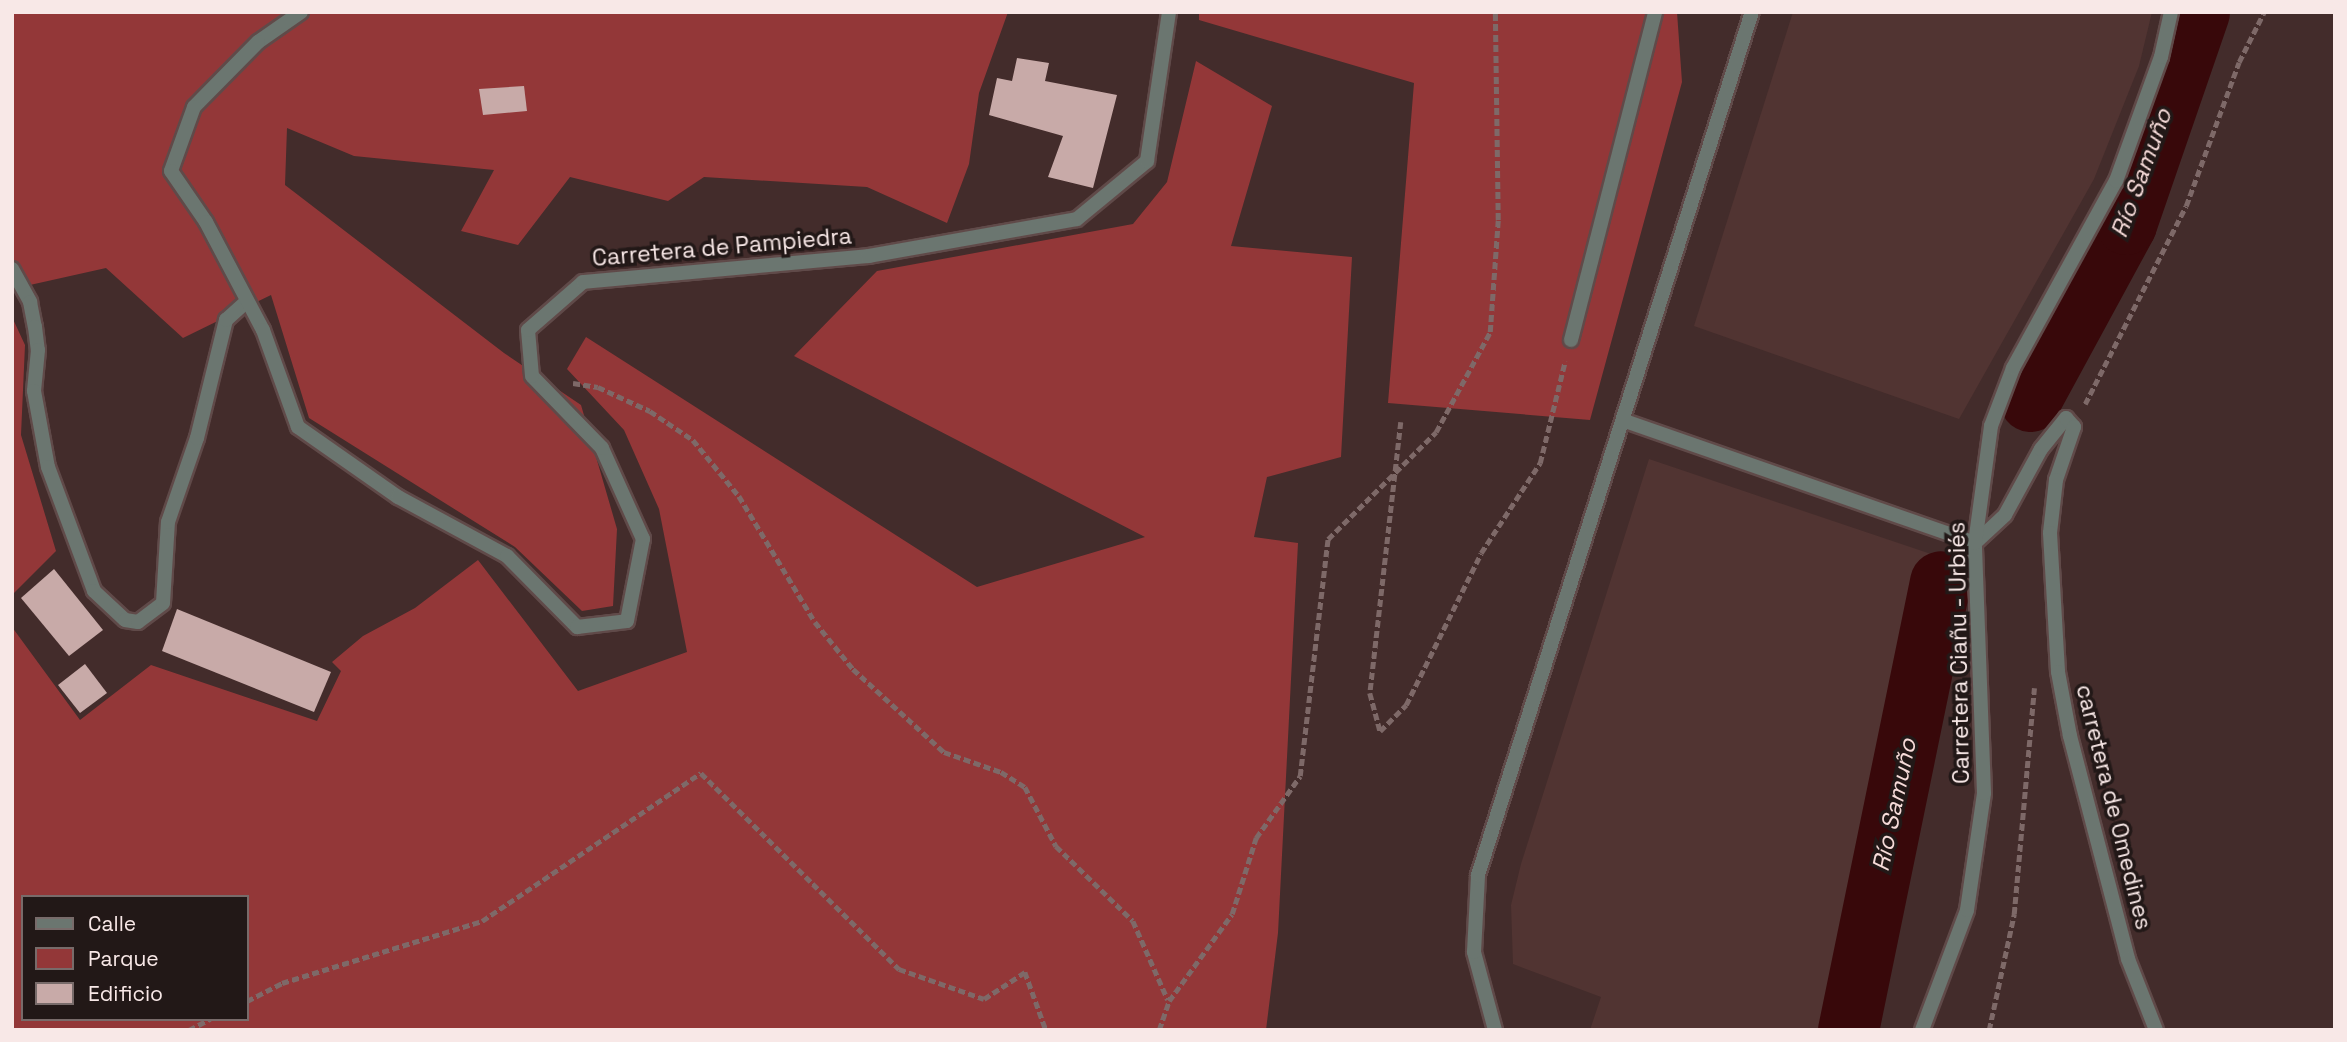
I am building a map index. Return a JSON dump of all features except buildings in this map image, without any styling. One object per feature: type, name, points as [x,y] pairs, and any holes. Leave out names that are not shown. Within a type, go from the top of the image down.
[{"type":"street","points":[[302,12],[258,42],[194,107],[171,171],[206,222],[247,301],[298,428],[398,497],[507,556],[577,627],[627,621],[643,539],[602,447],[532,376]]},
{"type":"street","name":"Carretera de Pampiedra","points":[[532,376],[528,330],[583,282],[869,256],[1077,219],[1147,161],[1169,12]]},
{"type":"street","points":[[1571,340],[1655,12]]},
{"type":"street","points":[[1495,1030],[1474,952],[1478,875],[1625,421],[1752,12]]},
{"type":"street","name":"Carretera Ciañu - Urbiés","points":[[1922,1030],[1966,910],[1984,793],[1975,543],[1990,426],[2013,368],[2116,181],[2161,57],[2171,12]]},
{"type":"street","points":[[12,269],[30,302],[35,327],[38,350],[34,391],[48,467],[93,591],[125,620],[138,622],[163,603],[168,522],[197,438],[226,320],[247,301]]},
{"type":"street","points":[[1625,421],[1975,543],[2005,515],[2056,429],[2066,418],[2074,427]]},
{"type":"street","name":"carretera de Omedines","points":[[2074,427],[2056,480],[2050,533],[2058,672],[2070,736],[2128,959],[2155,1030]]},
{"type":"path","points":[[1160,1030],[1169,1001],[1232,914],[1256,838],[1300,776],[1328,539],[1393,470],[1436,432],[1490,332],[1497,220],[1496,12]]},
{"type":"path","points":[[2074,427],[2186,206],[2239,62],[2264,12]]},
{"type":"path","points":[[1401,422],[1393,470],[1370,693],[1380,732],[1406,705],[1481,553],[1540,463],[1571,340]]},
{"type":"path","points":[[532,376],[597,387],[650,411],[693,440],[739,496],[815,622],[853,669],[944,752],[1001,772],[1025,787],[1056,846],[1133,921],[1169,1001]]},
{"type":"path","points":[[1989,1030],[2014,915],[2035,681]]},
{"type":"path","points":[[248,1000],[282,983],[482,921],[701,773],[899,969],[984,999],[1025,972],[1046,1030]]},
{"type":"path","points":[[189,1030],[206,1021]]},
{"type":"shaded area","points":[[1793,12],[2152,12],[2139,66],[2094,179],[1959,419],[1694,326]]},
{"type":"shaded area","points":[[1649,459],[1934,555],[1836,1030],[1590,1030],[1601,997],[1513,964],[1511,905],[1521,864]]},
{"type":"green space","points":[[12,12],[1008,12],[979,93],[969,164],[947,223],[867,187],[704,177],[668,201],[570,177],[518,245],[461,231],[494,170],[354,156],[287,128],[285,185],[504,353],[581,405],[617,529],[613,606],[582,611],[515,547],[309,418],[271,295],[183,338],[106,268],[12,289]]},
{"type":"green space","points":[[1199,12],[1677,12],[1682,82],[1590,420],[1388,403],[1414,83],[1199,20]]},
{"type":"green space","points":[[1196,61],[1272,106],[1231,246],[1352,257],[1341,457],[1267,477],[1254,537],[1298,543],[1278,933],[1266,1030],[12,1030],[12,627],[80,720],[151,665],[317,721],[341,671],[332,662],[363,636],[415,608],[478,560],[578,691],[687,652],[659,509],[624,430],[567,369],[586,337],[977,587],[1145,537],[794,356],[877,271],[1133,224],[1167,182]]},
{"type":"green space","points":[[12,317],[25,345],[21,435],[56,551],[12,595]]},
{"type":"waterway","name":"Río Samuño","points":[[2030,401],[2126,224],[2199,12]]},
{"type":"waterway","name":"Río Samuño","points":[[1848,1030],[1940,581]]}]
